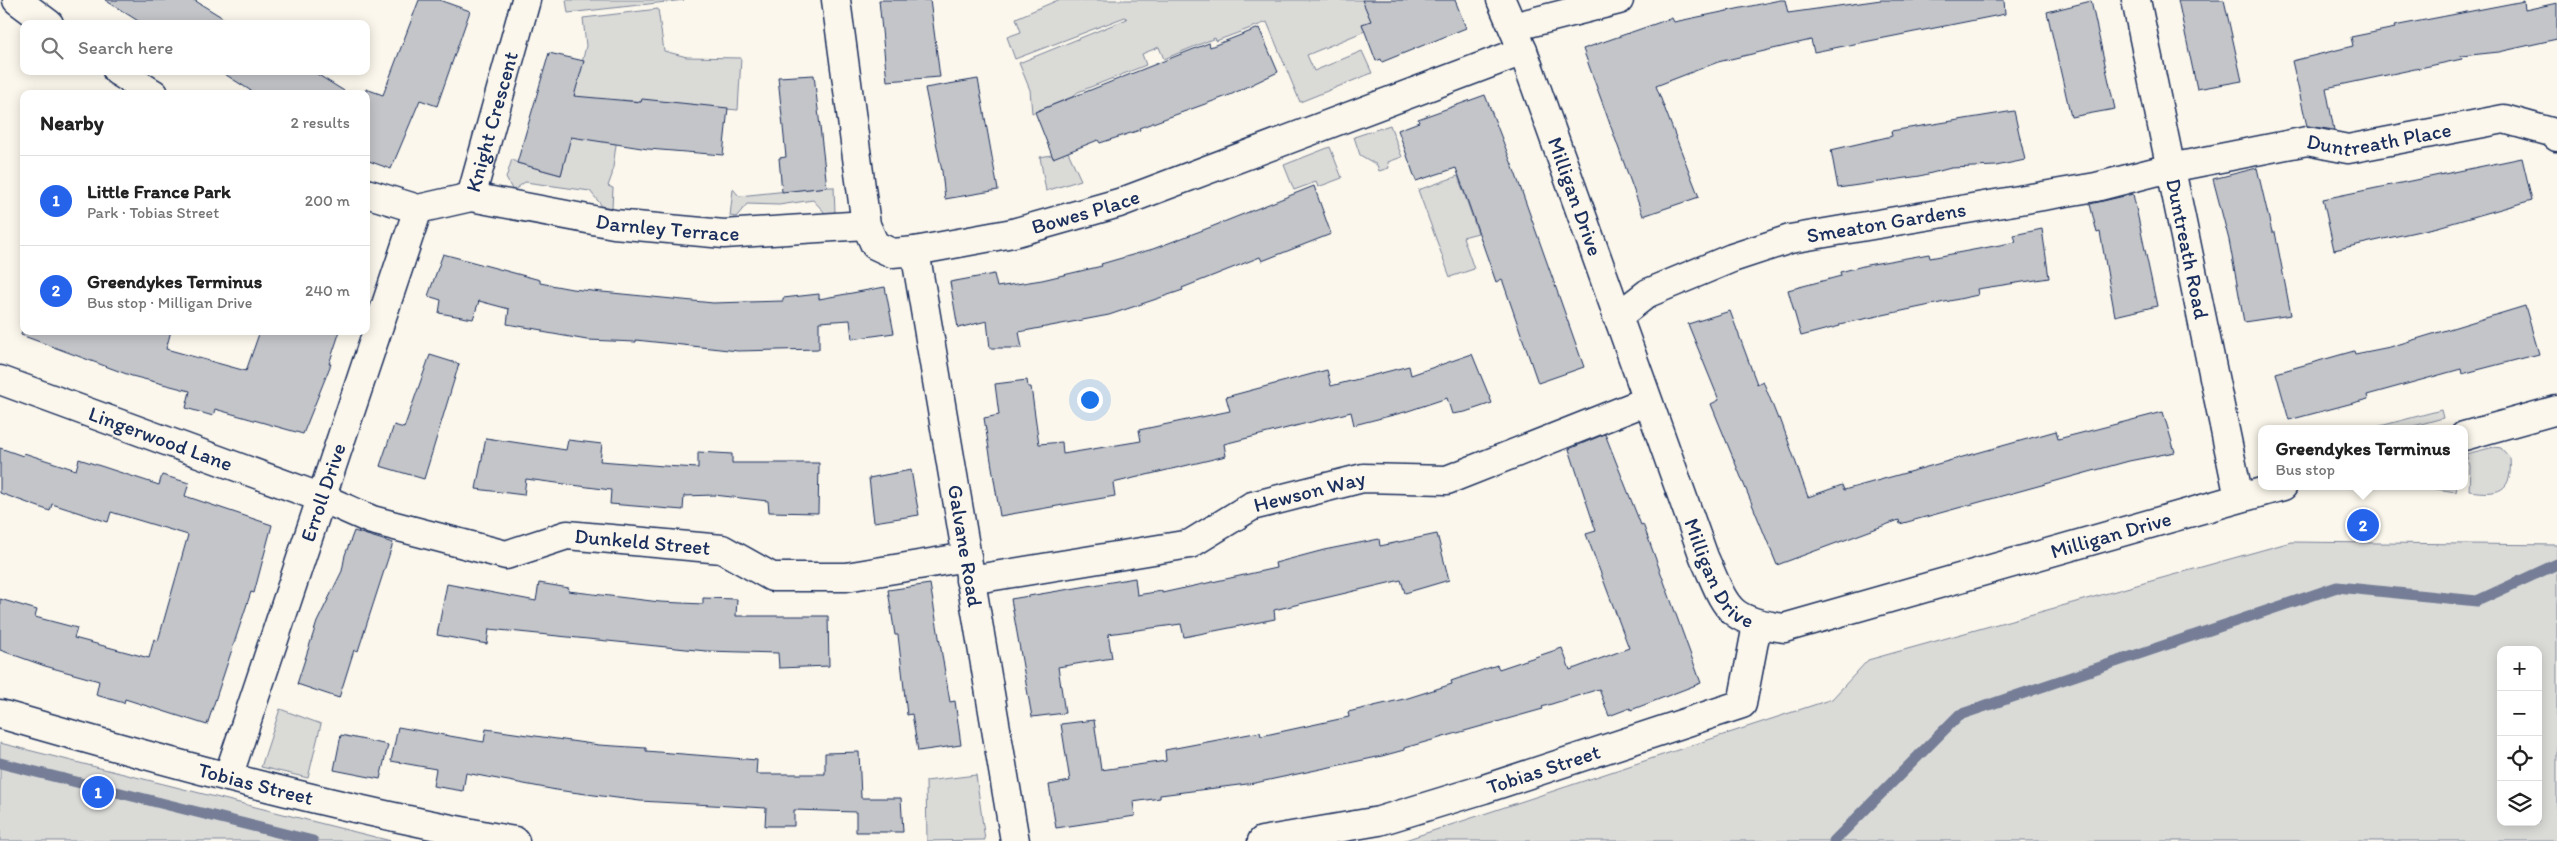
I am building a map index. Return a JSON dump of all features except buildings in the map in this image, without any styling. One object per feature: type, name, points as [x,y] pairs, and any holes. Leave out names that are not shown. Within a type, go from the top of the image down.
[{"type":"street","points":[[17,0],[44,20]]},
{"type":"street","name":"Knight Crescent","points":[[370,194],[418,209],[471,197],[526,0]]},
{"type":"street","name":"Bowes Place","points":[[836,0],[866,225],[875,245],[892,253],[915,251],[1013,233],[1119,203],[1518,39],[1619,0]]},
{"type":"street","name":"Milligan Drive","points":[[1502,0],[1518,39],[1704,558],[1724,602],[1738,617],[1757,624],[1784,628],[2268,490]]},
{"type":"street","name":"Duntreath Road","points":[[2136,0],[2239,498]]},
{"type":"street","points":[[123,75],[148,90]]},
{"type":"street","name":"Duntreath Place","points":[[2170,168],[2307,141],[2348,149],[2504,119],[2551,132],[2557,137]]},
{"type":"street","name":"Smeaton Gardens","points":[[1617,316],[1648,293],[1732,258],[1790,239],[2096,187],[2170,168]]},
{"type":"street","name":"Darnley Terrace","points":[[471,197],[614,224],[724,234],[866,225]]},
{"type":"street","name":"Erroll Drive","points":[[228,777],[418,209]]},
{"type":"street","name":"Galvane Road","points":[[915,251],[1014,841]]},
{"type":"street","name":"Lingerwood Lane","points":[[0,380],[322,498]]},
{"type":"street","name":"Hewson Way","points":[[968,568],[1190,544],[1252,506],[1363,478],[1447,480],[1647,401]]},
{"type":"street","points":[[2468,435],[2557,410]]},
{"type":"street","name":"Dunkeld Street","points":[[322,498],[372,520],[506,555],[567,535],[722,549],[772,577],[846,577],[968,568]]},
{"type":"street","name":"Tobias Street","points":[[1262,841],[1380,821],[1484,789],[1742,704],[1757,624]]},
{"type":"street","name":"Tobias Street","points":[[0,714],[156,759],[228,777],[431,826],[515,841]]},
{"type":"shaded area","points":[[566,0],[684,0],[568,13]]},
{"type":"shaded area","points":[[1058,0],[1363,0],[1371,21],[1362,24],[1365,31],[1307,55],[1314,71],[1362,51],[1372,73],[1300,102],[1267,22],[1216,41],[1215,38],[1164,59],[1159,47],[1142,54],[1146,65],[1078,92],[1072,97],[1032,113],[1030,90],[1019,63],[1127,19],[1125,17],[1015,59],[1007,37],[1021,32],[1016,18]]},
{"type":"shaded area","points":[[658,9],[664,51],[687,57],[741,58],[738,110],[622,100],[612,175],[608,186],[613,188],[612,208],[602,206],[590,191],[525,182],[513,191],[506,178],[512,159],[517,163],[561,175],[569,142],[571,109],[586,46],[583,18]]},
{"type":"shaded area","points":[[1390,125],[1402,157],[1388,162],[1389,168],[1379,171],[1377,165],[1360,155],[1354,137]]},
{"type":"shaded area","points":[[1330,147],[1342,178],[1318,187],[1316,182],[1294,190],[1284,165]]},
{"type":"shaded area","points":[[1068,152],[1081,180],[1046,191],[1040,157]]},
{"type":"shaded area","points":[[1458,176],[1478,233],[1463,237],[1474,269],[1450,277],[1418,190]]},
{"type":"shaded area","points":[[834,187],[835,213],[827,215],[813,200],[779,205],[747,204],[736,217],[730,216],[733,189],[739,196]]},
{"type":"shaded area","points":[[2441,410],[2443,418],[2418,425],[2384,425]]},
{"type":"shaded area","points":[[2494,447],[2501,448],[2510,458],[2509,478],[2506,485],[2496,492],[2469,491],[2470,466],[2468,454]]},
{"type":"shaded area","points":[[2291,542],[2557,545],[2557,841],[1402,841],[1832,699],[1868,660]]},
{"type":"shaded area","points":[[280,709],[321,724],[308,778],[261,767]]},
{"type":"shaded area","points":[[0,743],[391,841],[0,841]]},
{"type":"shaded area","points":[[976,775],[985,840],[927,841],[926,781]]},
{"type":"waterway","points":[[1834,841],[1959,715],[2337,587],[2477,601],[2557,564]]},
{"type":"waterway","points":[[0,763],[313,841]]},
{"type":"place","name":"Greendykes Terminus","points":[[2363,525]]},
{"type":"place","name":"Little France Park","points":[[98,792]]}]
